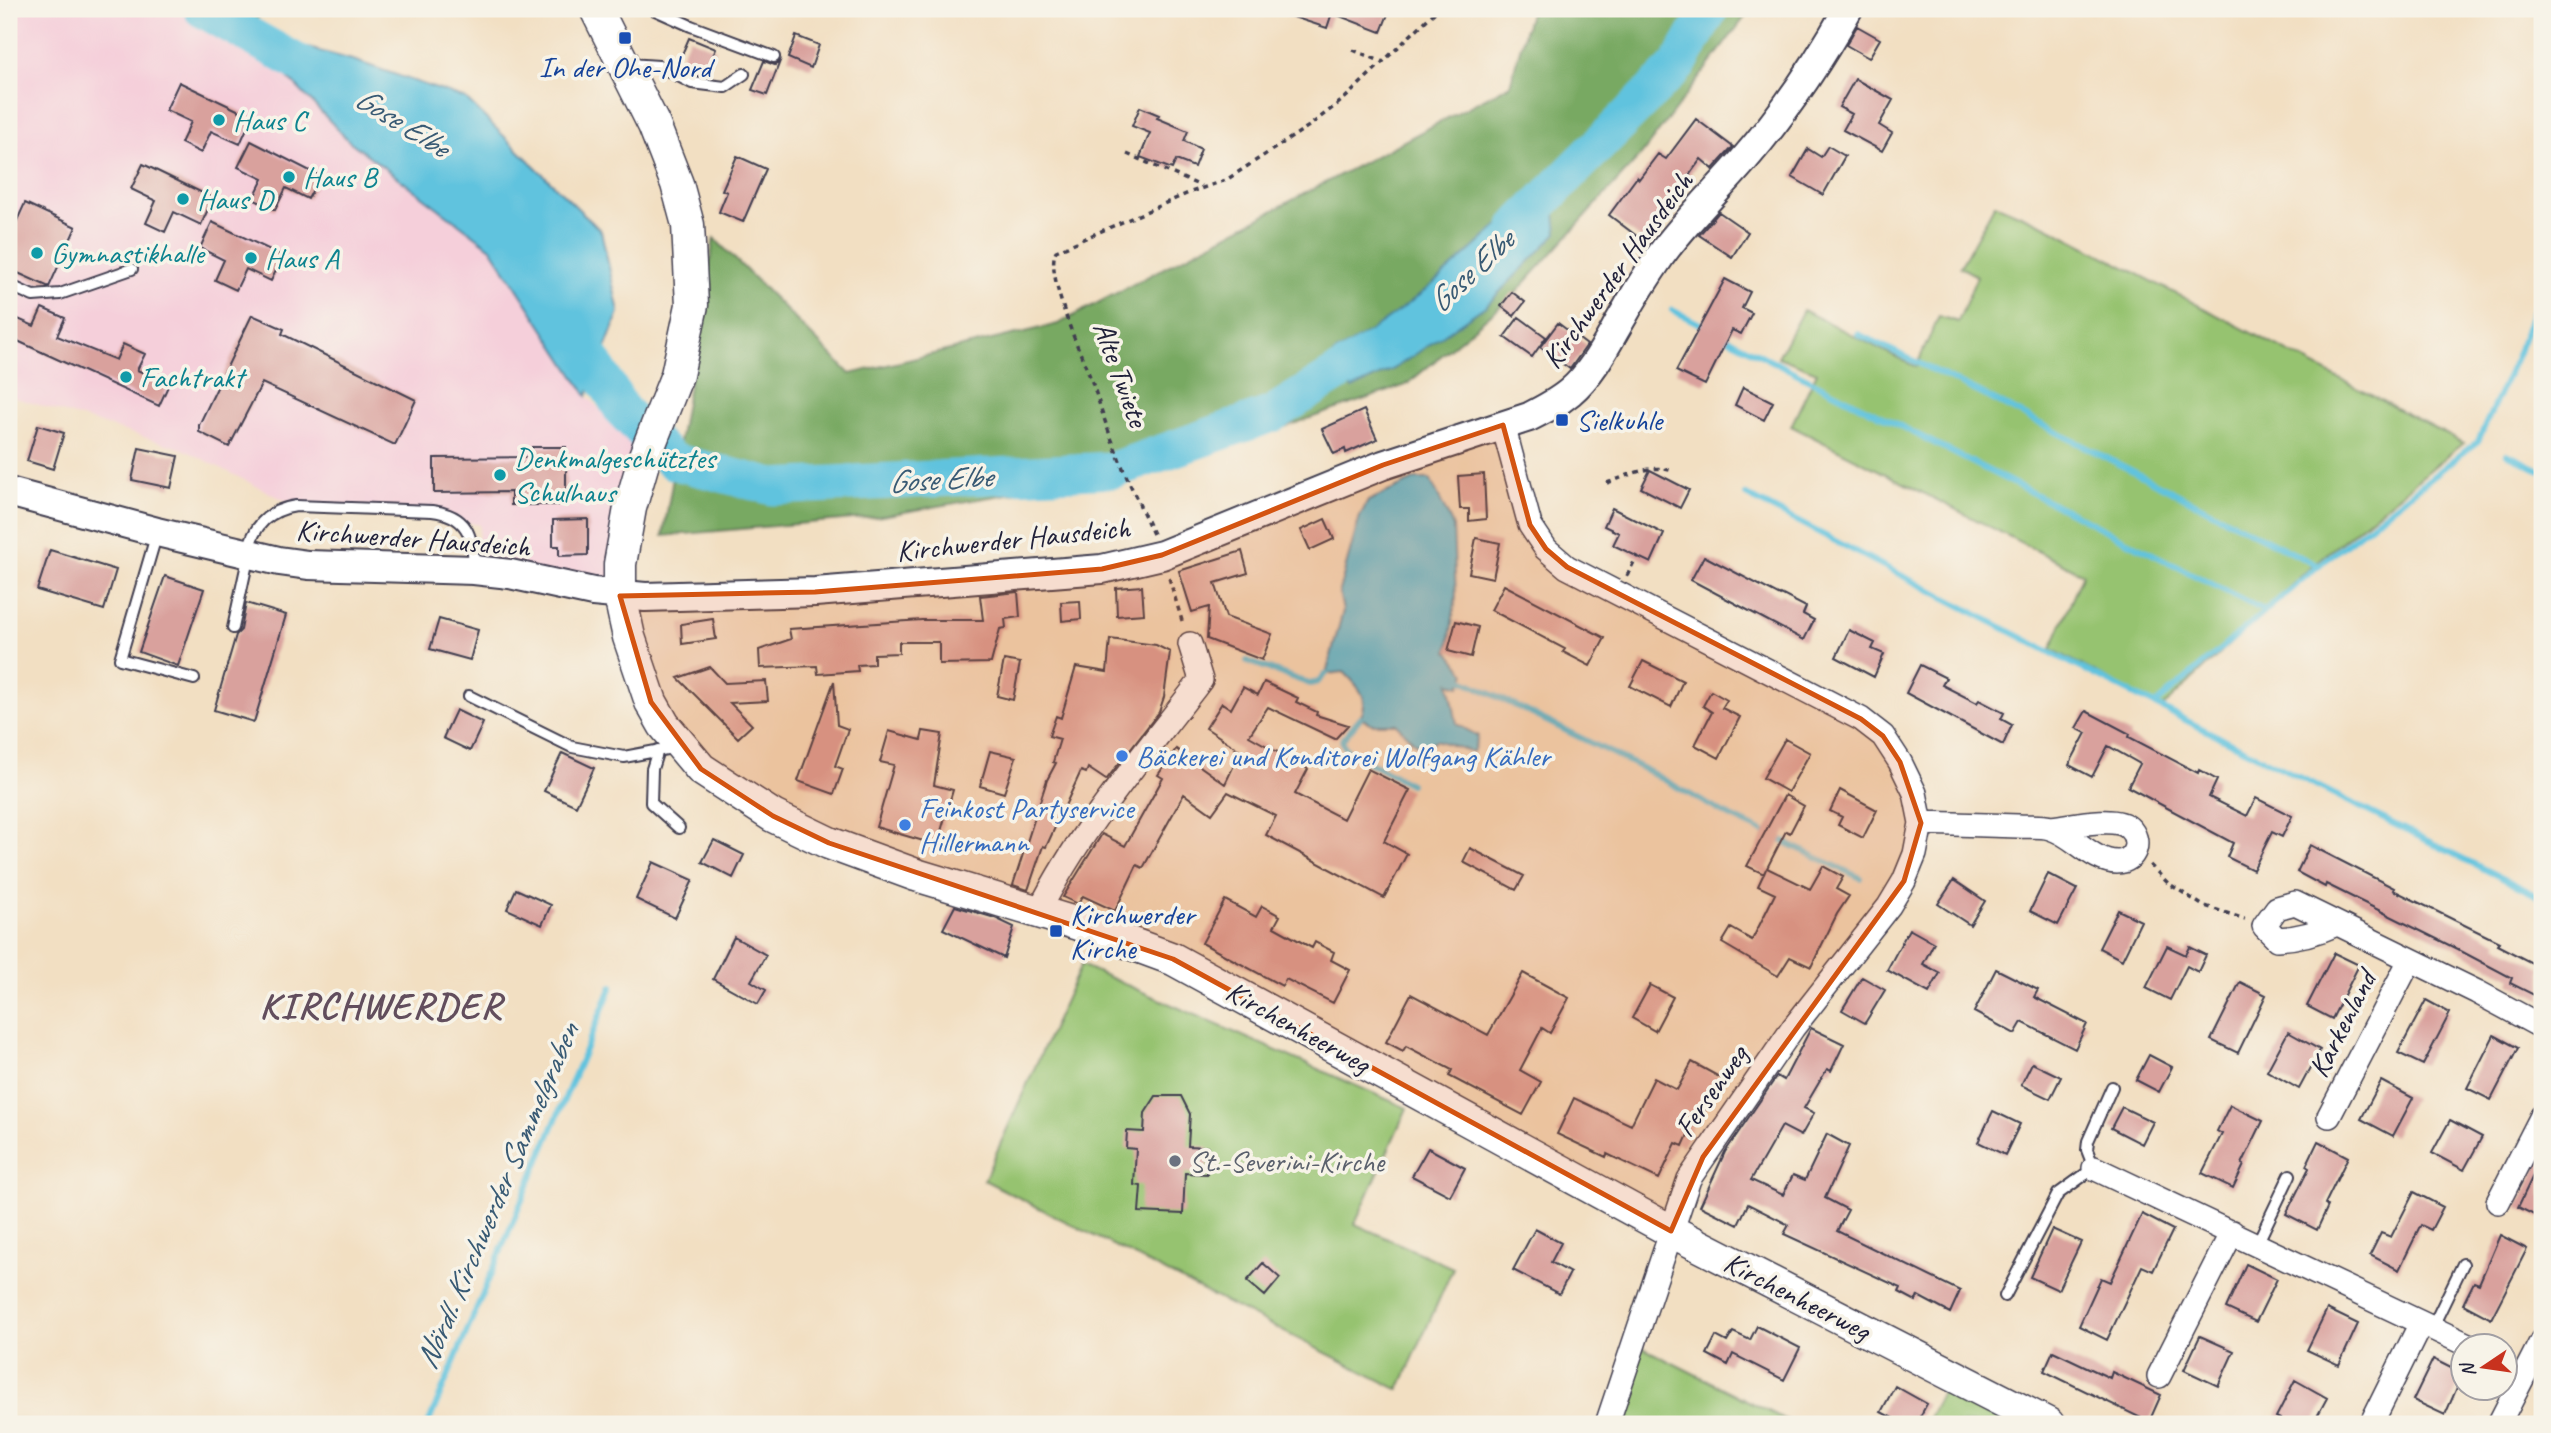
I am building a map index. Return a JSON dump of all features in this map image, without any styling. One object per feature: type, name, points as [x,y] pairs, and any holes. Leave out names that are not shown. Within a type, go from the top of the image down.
[{"type":"main road","name":"Kirchenheerweg","points":[[596,9],[654,125],[677,184],[688,225],[692,305],[677,375],[645,456],[623,538],[620,596],[639,671],[664,725],[669,748],[773,816],[829,843],[916,875],[1038,911],[1173,960],[1671,1231],[2048,1424]]},
{"type":"street","name":"Kirchwerder Hausdeich","points":[[9,492],[248,554],[308,565],[474,570],[510,574],[620,596],[823,591],[1102,569],[1162,555],[1383,465],[1529,417],[1571,392],[1588,373],[1661,255],[1765,134],[1848,9]]},
{"type":"street","name":"Fersenweg","points":[[1503,425],[1530,525],[1546,549],[1567,567],[1861,719],[1883,736],[1900,762],[1915,793],[1921,823],[1915,853],[1904,881],[1889,906],[1793,1028],[1689,1179],[1607,1424]]},
{"type":"street","points":[[1038,911],[1058,873],[1113,794],[1201,680],[1190,644]]},
{"type":"street","points":[[1921,823],[2051,828],[2112,821],[2123,823],[2132,830],[2137,840],[2134,853],[2126,860],[2115,862],[2097,855],[2051,828]]},
{"type":"street","name":"Karkenland","points":[[2337,924],[2295,939],[2277,939],[2264,926],[2277,908],[2295,903],[2477,992],[2542,1027]]},
{"type":"street","name":"Karkenland","points":[[2329,1116],[2410,960]]},
{"type":"street","points":[[2498,1202],[2542,1116]]},
{"type":"street","points":[[2094,1168],[2450,1336]]},
{"type":"street","points":[[2159,1376],[2232,1232]]},
{"type":"street","points":[[2371,1424],[2427,1325]]},
{"type":"street","points":[[2520,1362],[2542,1339]]},
{"type":"street","points":[[2499,1424],[2505,1402]]},
{"type":"lane","points":[[653,9],[774,57]]},
{"type":"lane","points":[[623,63],[659,66],[692,83],[724,87],[744,74]]},
{"type":"lane","points":[[9,285],[33,296],[60,294],[132,269]]},
{"type":"lane","points":[[233,628],[248,554],[259,525],[267,517],[284,508],[296,506],[445,512],[461,522],[472,540],[474,570]]},
{"type":"lane","points":[[158,532],[120,659],[194,679]]},
{"type":"lane","points":[[469,696],[572,747],[624,757],[669,748]]},
{"type":"lane","points":[[669,748],[652,769],[651,803],[679,828]]},
{"type":"lane","points":[[2005,1296],[2058,1194],[2094,1168],[2087,1150],[2088,1141],[2112,1087]]},
{"type":"lane","points":[[2258,1244],[2290,1175]]},
{"type":"lane","points":[[2427,1325],[2463,1264]]},
{"type":"path","name":"Alte Twiete","points":[[1190,644],[1162,555],[1114,445],[1073,336],[1058,287],[1053,257],[1056,251],[1065,246],[1203,187],[1226,180],[1309,126],[1384,62],[1438,9]]},
{"type":"path","points":[[1353,50],[1384,62]]},
{"type":"path","points":[[1127,154],[1203,187]]},
{"type":"path","points":[[1608,483],[1649,468],[1659,467],[1673,471]]},
{"type":"path","points":[[2134,853],[2168,883],[2202,905],[2264,926]]},
{"type":"highlighted area","points":[[1503,425],[1530,525],[1546,549],[1567,567],[1861,719],[1883,736],[1900,762],[1921,823],[1904,881],[1703,1157],[1671,1231],[1173,959],[829,843],[773,816],[701,769],[651,702],[620,596],[815,592],[1102,569],[1162,555],[1383,465]]},
{"type":"shaded area","points":[[9,9],[178,9],[239,39],[277,66],[349,141],[491,248],[587,396],[645,456],[620,596],[474,570],[480,525],[404,510],[296,506],[183,449],[9,396]]},
{"type":"green space","points":[[178,9],[265,9],[239,39]]},
{"type":"green space","points":[[1531,9],[1751,9],[1641,155],[1515,294],[1406,385],[1177,464],[876,517],[663,536],[714,238],[850,374],[1058,324],[1510,85]]},
{"type":"green space","points":[[1995,204],[2046,226],[2463,443],[2312,566],[2162,708],[2051,649],[2083,574],[1791,426],[1817,372],[1778,357],[1803,310],[1916,367],[1939,316],[1958,322],[1977,276],[1960,267]]},
{"type":"green space","points":[[1081,965],[1407,1108],[1355,1224],[1453,1268],[1399,1390],[984,1180]]},
{"type":"green space","points":[[1637,1345],[1794,1424],[1615,1424]]},
{"type":"green space","points":[[1946,1384],[2024,1424],[1926,1424]]},
{"type":"water","points":[[282,41],[356,61],[466,99],[601,231],[619,312],[587,396],[491,248],[349,141],[277,66]]},
{"type":"water","points":[[1551,177],[1557,233],[1487,305],[1394,369],[1352,389],[1333,354],[1392,316],[1420,294]]},
{"type":"water","points":[[1416,479],[1430,479],[1453,526],[1456,597],[1448,651],[1466,674],[1460,686],[1449,683],[1457,724],[1478,736],[1473,752],[1436,740],[1421,749],[1396,724],[1372,724],[1360,718],[1364,704],[1358,687],[1344,672],[1326,674],[1343,611],[1339,591],[1360,516],[1368,501]]},
{"type":"building","points":[[1278,9],[1374,9],[1388,14],[1381,32],[1332,13],[1327,28],[1278,12]]},
{"type":"building","points":[[1857,26],[1880,39],[1869,58],[1846,45]]},
{"type":"building","points":[[796,36],[819,45],[811,68],[788,58]]},
{"type":"building","points":[[689,38],[716,49],[704,77],[677,66]]},
{"type":"building","points":[[764,61],[775,65],[780,61],[767,95],[752,90]]},
{"type":"building","points":[[1855,79],[1893,100],[1879,125],[1892,133],[1882,151],[1843,130],[1852,114],[1839,107]]},
{"type":"building","name":"Haus C","points":[[179,82],[252,117],[240,144],[211,131],[201,153],[181,143],[191,122],[166,110]]},
{"type":"building","points":[[1140,107],[1159,115],[1157,118],[1188,131],[1184,141],[1201,149],[1194,167],[1176,160],[1172,169],[1140,157],[1150,133],[1132,126]]},
{"type":"building","points":[[1696,119],[1733,147],[1713,169],[1701,159],[1642,240],[1609,215],[1637,177],[1639,179],[1658,154],[1666,159]]},
{"type":"building","name":"Haus B","points":[[251,141],[320,176],[308,199],[286,188],[275,210],[253,199],[263,179],[238,167]]},
{"type":"building","points":[[1828,146],[1845,156],[1823,195],[1792,177],[1808,149],[1821,157]]},
{"type":"building","points":[[737,156],[766,169],[743,222],[719,212],[727,192],[722,190]]},
{"type":"building","name":"Haus D","points":[[143,164],[213,198],[201,225],[174,212],[165,232],[146,223],[156,201],[131,189]]},
{"type":"building","name":"Gymnastikhalle","points":[[25,203],[76,227],[49,287],[9,269],[9,238]]},
{"type":"building","points":[[1719,212],[1748,232],[1732,257],[1699,235]]},
{"type":"building","name":"Haus A","points":[[212,222],[283,256],[271,281],[246,269],[236,290],[215,280],[224,260],[200,248]]},
{"type":"building","points":[[1725,279],[1750,292],[1742,308],[1752,313],[1741,334],[1732,330],[1705,385],[1676,371]]},
{"type":"building","points":[[1512,292],[1525,302],[1514,316],[1501,306]]},
{"type":"building","points":[[42,308],[65,318],[57,336],[116,360],[123,344],[145,354],[137,370],[169,384],[159,406],[9,337],[9,315],[34,326]]},
{"type":"building","points":[[252,315],[284,329],[282,334],[416,400],[395,445],[262,383],[229,447],[199,432],[199,425]]},
{"type":"building","points":[[1519,317],[1546,337],[1532,357],[1504,337]]},
{"type":"building","points":[[1558,323],[1587,345],[1570,369],[1540,347]]},
{"type":"building","points":[[1743,387],[1773,402],[1764,420],[1735,405]]},
{"type":"building","points":[[1364,410],[1377,439],[1346,453],[1345,449],[1334,454],[1322,429]]},
{"type":"building","points":[[38,425],[64,433],[53,469],[27,461]]},
{"type":"building","name":"Denkmalgeschütztes Schulhaus","points":[[532,447],[566,447],[566,505],[511,505],[511,492],[434,493],[434,458],[532,457]]},
{"type":"building","points":[[139,448],[178,456],[171,488],[132,480]]},
{"type":"building","points":[[1650,470],[1689,490],[1680,508],[1641,488]]},
{"type":"building","points":[[1484,474],[1486,519],[1469,521],[1469,509],[1460,509],[1458,476]]},
{"type":"building","points":[[1612,508],[1664,534],[1651,563],[1613,545],[1619,533],[1604,526]]},
{"type":"building","points":[[588,519],[588,555],[559,556],[559,546],[553,546],[553,520]]},
{"type":"building","points":[[1325,519],[1334,539],[1310,550],[1301,530]]},
{"type":"building","points":[[1476,538],[1500,543],[1493,578],[1469,573]]},
{"type":"building","points":[[50,550],[116,570],[104,610],[37,590]]},
{"type":"building","points":[[1242,551],[1248,573],[1215,583],[1226,617],[1272,634],[1262,660],[1207,639],[1209,607],[1192,612],[1179,571]]},
{"type":"building","points":[[1704,556],[1806,607],[1803,614],[1814,620],[1804,640],[1691,580]]},
{"type":"building","points":[[165,576],[204,589],[178,666],[139,652]]},
{"type":"building","points":[[1504,585],[1605,638],[1590,666],[1563,652],[1565,649],[1491,610]]},
{"type":"building","points":[[1142,586],[1144,614],[1117,616],[1116,588]]},
{"type":"building","points":[[1018,592],[1020,617],[1005,619],[1006,628],[1000,629],[991,663],[939,664],[939,642],[899,642],[899,653],[874,654],[874,664],[857,665],[858,671],[818,674],[817,666],[760,668],[759,650],[791,639],[789,629],[922,620],[983,620],[980,596]]},
{"type":"building","points":[[1080,601],[1081,619],[1062,621],[1061,602]]},
{"type":"building","points":[[246,603],[286,615],[254,722],[214,710],[236,635],[241,630]]},
{"type":"building","points":[[439,619],[478,630],[470,660],[430,649]]},
{"type":"building","points":[[713,619],[716,639],[682,644],[681,624]]},
{"type":"building","points":[[1456,621],[1478,627],[1471,657],[1448,651]]},
{"type":"building","points":[[1849,630],[1875,643],[1872,649],[1884,654],[1874,677],[1836,657]]},
{"type":"building","points":[[1110,639],[1156,645],[1170,652],[1164,697],[1159,712],[1106,780],[1088,768],[1086,773],[1081,771],[1046,847],[1043,846],[1028,890],[1013,885],[1047,780],[1056,763],[1053,762],[1060,739],[1049,736],[1056,716],[1061,718],[1076,667],[1107,672]]},
{"type":"building","points":[[1004,660],[1020,663],[1013,700],[997,696]]},
{"type":"building","points":[[1643,661],[1683,681],[1671,707],[1630,686]]},
{"type":"building","points":[[1920,665],[1946,678],[1942,685],[2004,713],[2001,719],[2012,725],[2003,745],[1906,693]]},
{"type":"building","points":[[710,667],[725,683],[766,681],[768,701],[730,703],[752,725],[738,738],[678,678]]},
{"type":"building","points":[[834,681],[837,725],[848,729],[835,766],[843,769],[834,794],[798,781]]},
{"type":"building","points":[[1264,682],[1298,698],[1296,702],[1317,712],[1316,715],[1348,725],[1335,739],[1268,707],[1249,736],[1308,769],[1295,794],[1343,819],[1368,769],[1410,790],[1384,841],[1407,854],[1384,898],[1266,835],[1276,816],[1228,792],[1212,814],[1184,794],[1143,868],[1137,865],[1115,911],[1083,896],[1078,904],[1063,897],[1102,834],[1125,846],[1163,778],[1158,775],[1176,749],[1225,784],[1241,751],[1206,728],[1222,703],[1231,709],[1243,687],[1258,695]]},
{"type":"building","points":[[1711,691],[1727,700],[1722,708],[1740,717],[1719,758],[1695,745],[1712,712],[1703,706]]},
{"type":"building","points":[[456,710],[483,723],[470,751],[443,738]]},
{"type":"building","points":[[2086,711],[2130,734],[2129,737],[2217,780],[2209,797],[2247,816],[2256,798],[2292,816],[2282,837],[2272,832],[2253,870],[2227,857],[2233,843],[2128,787],[2140,764],[2108,746],[2092,777],[2069,765],[2086,733],[2076,728]]},
{"type":"building","points":[[889,731],[921,740],[923,731],[942,734],[934,785],[953,790],[937,845],[876,827],[894,765],[880,762]]},
{"type":"building","points":[[1785,739],[1810,753],[1788,792],[1763,778]]},
{"type":"building","points":[[990,751],[1016,757],[1004,793],[980,786]]},
{"type":"building","points":[[562,753],[594,768],[576,806],[544,791]]},
{"type":"building","points":[[1840,790],[1877,810],[1863,838],[1838,825],[1842,817],[1830,811]]},
{"type":"building","points":[[1785,795],[1804,806],[1790,833],[1786,831],[1767,868],[1810,889],[1823,866],[1843,877],[1836,889],[1849,896],[1811,967],[1790,957],[1778,976],[1722,943],[1731,928],[1752,940],[1775,894],[1758,886],[1764,874],[1747,866]]},
{"type":"building","points":[[714,840],[744,855],[733,878],[702,862]]},
{"type":"building","points":[[2310,845],[2394,888],[2393,890],[2499,942],[2497,945],[2542,968],[2542,999],[2510,983],[2512,978],[2457,949],[2297,872]]},
{"type":"building","points":[[1470,848],[1524,876],[1516,890],[1463,862]]},
{"type":"building","points":[[653,862],[693,880],[675,918],[636,899]]},
{"type":"building","points":[[2048,874],[2077,889],[2058,925],[2030,911]]},
{"type":"building","points":[[1954,880],[1985,901],[1970,925],[1938,904]]},
{"type":"building","points":[[516,889],[551,905],[542,925],[507,909]]},
{"type":"building","points":[[1225,900],[1256,917],[1262,906],[1280,916],[1274,927],[1312,948],[1315,942],[1334,952],[1331,960],[1350,970],[1333,1003],[1286,979],[1282,986],[1202,943]]},
{"type":"building","points":[[955,906],[995,918],[1014,927],[1004,958],[943,929]]},
{"type":"building","points":[[2118,910],[2141,921],[2122,960],[2099,948]]},
{"type":"building","points":[[1909,929],[1934,943],[1923,964],[1940,973],[1929,993],[1887,970]]},
{"type":"building","points":[[734,937],[766,955],[751,981],[766,990],[758,1004],[713,979]]},
{"type":"building","points":[[2167,946],[2186,955],[2190,947],[2206,955],[2198,972],[2187,966],[2170,1000],[2146,988]]},
{"type":"building","points":[[2334,953],[2359,965],[2332,1019],[2307,1006]]},
{"type":"building","points":[[1996,969],[2038,990],[2034,997],[2087,1024],[2075,1049],[2022,1022],[2015,1034],[1974,1012]]},
{"type":"building","points":[[1523,973],[1569,998],[1550,1033],[1542,1028],[1520,1070],[1541,1082],[1523,1115],[1449,1076],[1452,1070],[1406,1046],[1403,1051],[1386,1042],[1411,994],[1488,1035]]},
{"type":"building","points":[[1862,977],[1885,990],[1865,1023],[1842,1010]]},
{"type":"building","points":[[2240,982],[2266,995],[2238,1053],[2211,1040]]},
{"type":"building","points":[[1650,985],[1673,997],[1655,1031],[1632,1018]]},
{"type":"building","points":[[2426,1000],[2450,1013],[2423,1065],[2398,1053]]},
{"type":"building","points":[[1811,1028],[1844,1044],[1831,1071],[1827,1069],[1804,1108],[1814,1113],[1801,1136],[1782,1126],[1751,1180],[1783,1195],[1793,1175],[1805,1180],[1827,1134],[1849,1146],[1825,1198],[1848,1210],[1837,1231],[1960,1291],[1950,1313],[1918,1296],[1916,1301],[1899,1292],[1901,1288],[1784,1234],[1789,1225],[1748,1204],[1738,1225],[1700,1206],[1725,1152],[1777,1076],[1784,1080]]},
{"type":"building","points":[[2288,1032],[2320,1050],[2299,1089],[2267,1071]]},
{"type":"building","points":[[2494,1035],[2518,1048],[2491,1100],[2467,1088]]},
{"type":"building","points":[[2149,1055],[2172,1067],[2159,1092],[2136,1080]]},
{"type":"building","points":[[1692,1062],[1723,1079],[1700,1121],[1695,1119],[1683,1146],[1676,1143],[1659,1179],[1557,1134],[1574,1098],[1631,1125],[1654,1078],[1677,1090]]},
{"type":"building","points":[[2032,1063],[2061,1077],[2050,1099],[2021,1085]]},
{"type":"building","points":[[2381,1081],[2413,1098],[2393,1136],[2361,1119]]},
{"type":"building","name":"St.-Severini-Kirche","points":[[1156,1096],[1181,1096],[1190,1114],[1188,1146],[1208,1147],[1207,1174],[1185,1173],[1183,1214],[1139,1212],[1141,1186],[1134,1185],[1136,1149],[1126,1148],[1127,1131],[1144,1132],[1145,1113]]},
{"type":"building","points":[[2230,1105],[2263,1121],[2233,1188],[2202,1173],[2222,1134],[2217,1131]]},
{"type":"building","points":[[2122,1107],[2153,1122],[2142,1144],[2111,1128]]},
{"type":"building","points":[[1993,1111],[2020,1124],[2005,1155],[1978,1142]]},
{"type":"building","points":[[2450,1120],[2482,1137],[2464,1170],[2432,1153]]},
{"type":"building","points":[[2318,1141],[2348,1157],[2325,1204],[2328,1206],[2317,1230],[2286,1214],[2309,1168],[2306,1166]]},
{"type":"building","points":[[1428,1148],[1465,1168],[1450,1196],[1412,1176]]},
{"type":"building","points":[[2542,1157],[2542,1219],[2518,1207]]},
{"type":"building","points":[[2414,1192],[2443,1207],[2431,1230],[2421,1225],[2399,1270],[2370,1255],[2381,1233],[2391,1237]]},
{"type":"building","points":[[2142,1214],[2173,1230],[2153,1271],[2142,1266],[2107,1340],[2079,1326],[2101,1278],[2110,1282]]},
{"type":"building","points":[[1535,1229],[1561,1243],[1551,1262],[1570,1273],[1559,1294],[1513,1270]]},
{"type":"building","points":[[2052,1229],[2081,1242],[2058,1290],[2030,1277]]},
{"type":"building","points":[[2500,1235],[2527,1249],[2491,1319],[2463,1304],[2474,1282],[2479,1284]]},
{"type":"building","points":[[1263,1263],[1280,1278],[1265,1296],[1247,1281]]},
{"type":"building","points":[[2246,1264],[2277,1279],[2256,1322],[2226,1308]]},
{"type":"building","points":[[2327,1309],[2358,1324],[2339,1365],[2307,1350]]},
{"type":"building","points":[[1757,1326],[1800,1348],[1784,1380],[1733,1354],[1728,1365],[1707,1354],[1716,1336],[1727,1342],[1733,1332],[1750,1340]]},
{"type":"building","points":[[2200,1336],[2234,1351],[2218,1386],[2184,1370]]},
{"type":"building","points":[[2053,1351],[2110,1378],[2112,1372],[2161,1395],[2149,1422],[2044,1371]]},
{"type":"building","points":[[2433,1359],[2450,1368],[2451,1402],[2445,1415],[2413,1400]]},
{"type":"building","points":[[2295,1380],[2327,1398],[2313,1424],[2290,1424],[2276,1417]]},
{"type":"building","points":[[1895,1386],[1927,1404],[1916,1424],[1904,1424],[1881,1412]]},
{"type":"waterway","name":"Gose Elbe","points":[[202,9],[322,76]]},
{"type":"waterway","name":"Gose Elbe","points":[[1517,227],[1678,65],[1710,9]]},
{"type":"waterway","points":[[2155,705],[2318,566],[2478,441],[2517,355],[2542,287]]},
{"type":"waterway","points":[[1672,310],[1708,328]]},
{"type":"waterway","name":"Gose Elbe","points":[[573,326],[622,410],[672,461],[773,487],[1113,470],[1272,414],[1385,344]]},
{"type":"waterway","points":[[1858,334],[1980,393],[2318,566]]},
{"type":"waterway","points":[[1721,335],[2265,611]]},
{"type":"waterway","points":[[2507,454],[2542,471]]},
{"type":"waterway","points":[[1746,495],[2073,664],[2542,898]]},
{"type":"waterway","points":[[1247,661],[1310,684],[1318,682],[1326,674]]},
{"type":"waterway","points":[[1463,680],[1652,773],[1723,813],[1861,878]]},
{"type":"waterway","points":[[1360,718],[1342,740],[1344,746],[1349,752],[1410,784]]},
{"type":"waterway","name":"Nördl. Kirchwerder Sammelgraben","points":[[428,1424],[612,986]]},
{"type":"place","name":"In der Ohe-Nord","points":[[625,38]]},
{"type":"place","name":"Haus C","points":[[219,120]]},
{"type":"place","name":"Haus B","points":[[289,177]]},
{"type":"place","name":"Haus D","points":[[183,199]]},
{"type":"place","name":"Gymnastikhalle","points":[[37,253]]},
{"type":"place","name":"Haus A","points":[[251,258]]},
{"type":"place","name":"Fachtrakt","points":[[126,377]]},
{"type":"place","name":"Sielkuhle","points":[[1562,420]]},
{"type":"place","name":"Denkmalgeschütztes Schulhaus","points":[[500,475]]},
{"type":"place","name":"Bäckerei und Konditorei Wolfgang Kähler","points":[[1122,756]]},
{"type":"place","name":"Feinkost Partyservice Hillermann","points":[[905,825]]},
{"type":"place","name":"Kirchwerder Kirche","points":[[1056,931]]},
{"type":"place","name":"St.-Severini-Kirche","points":[[1175,1161]]},
{"type":"district","name":"KIRCHWERDER","points":[[381,1005]]}]
